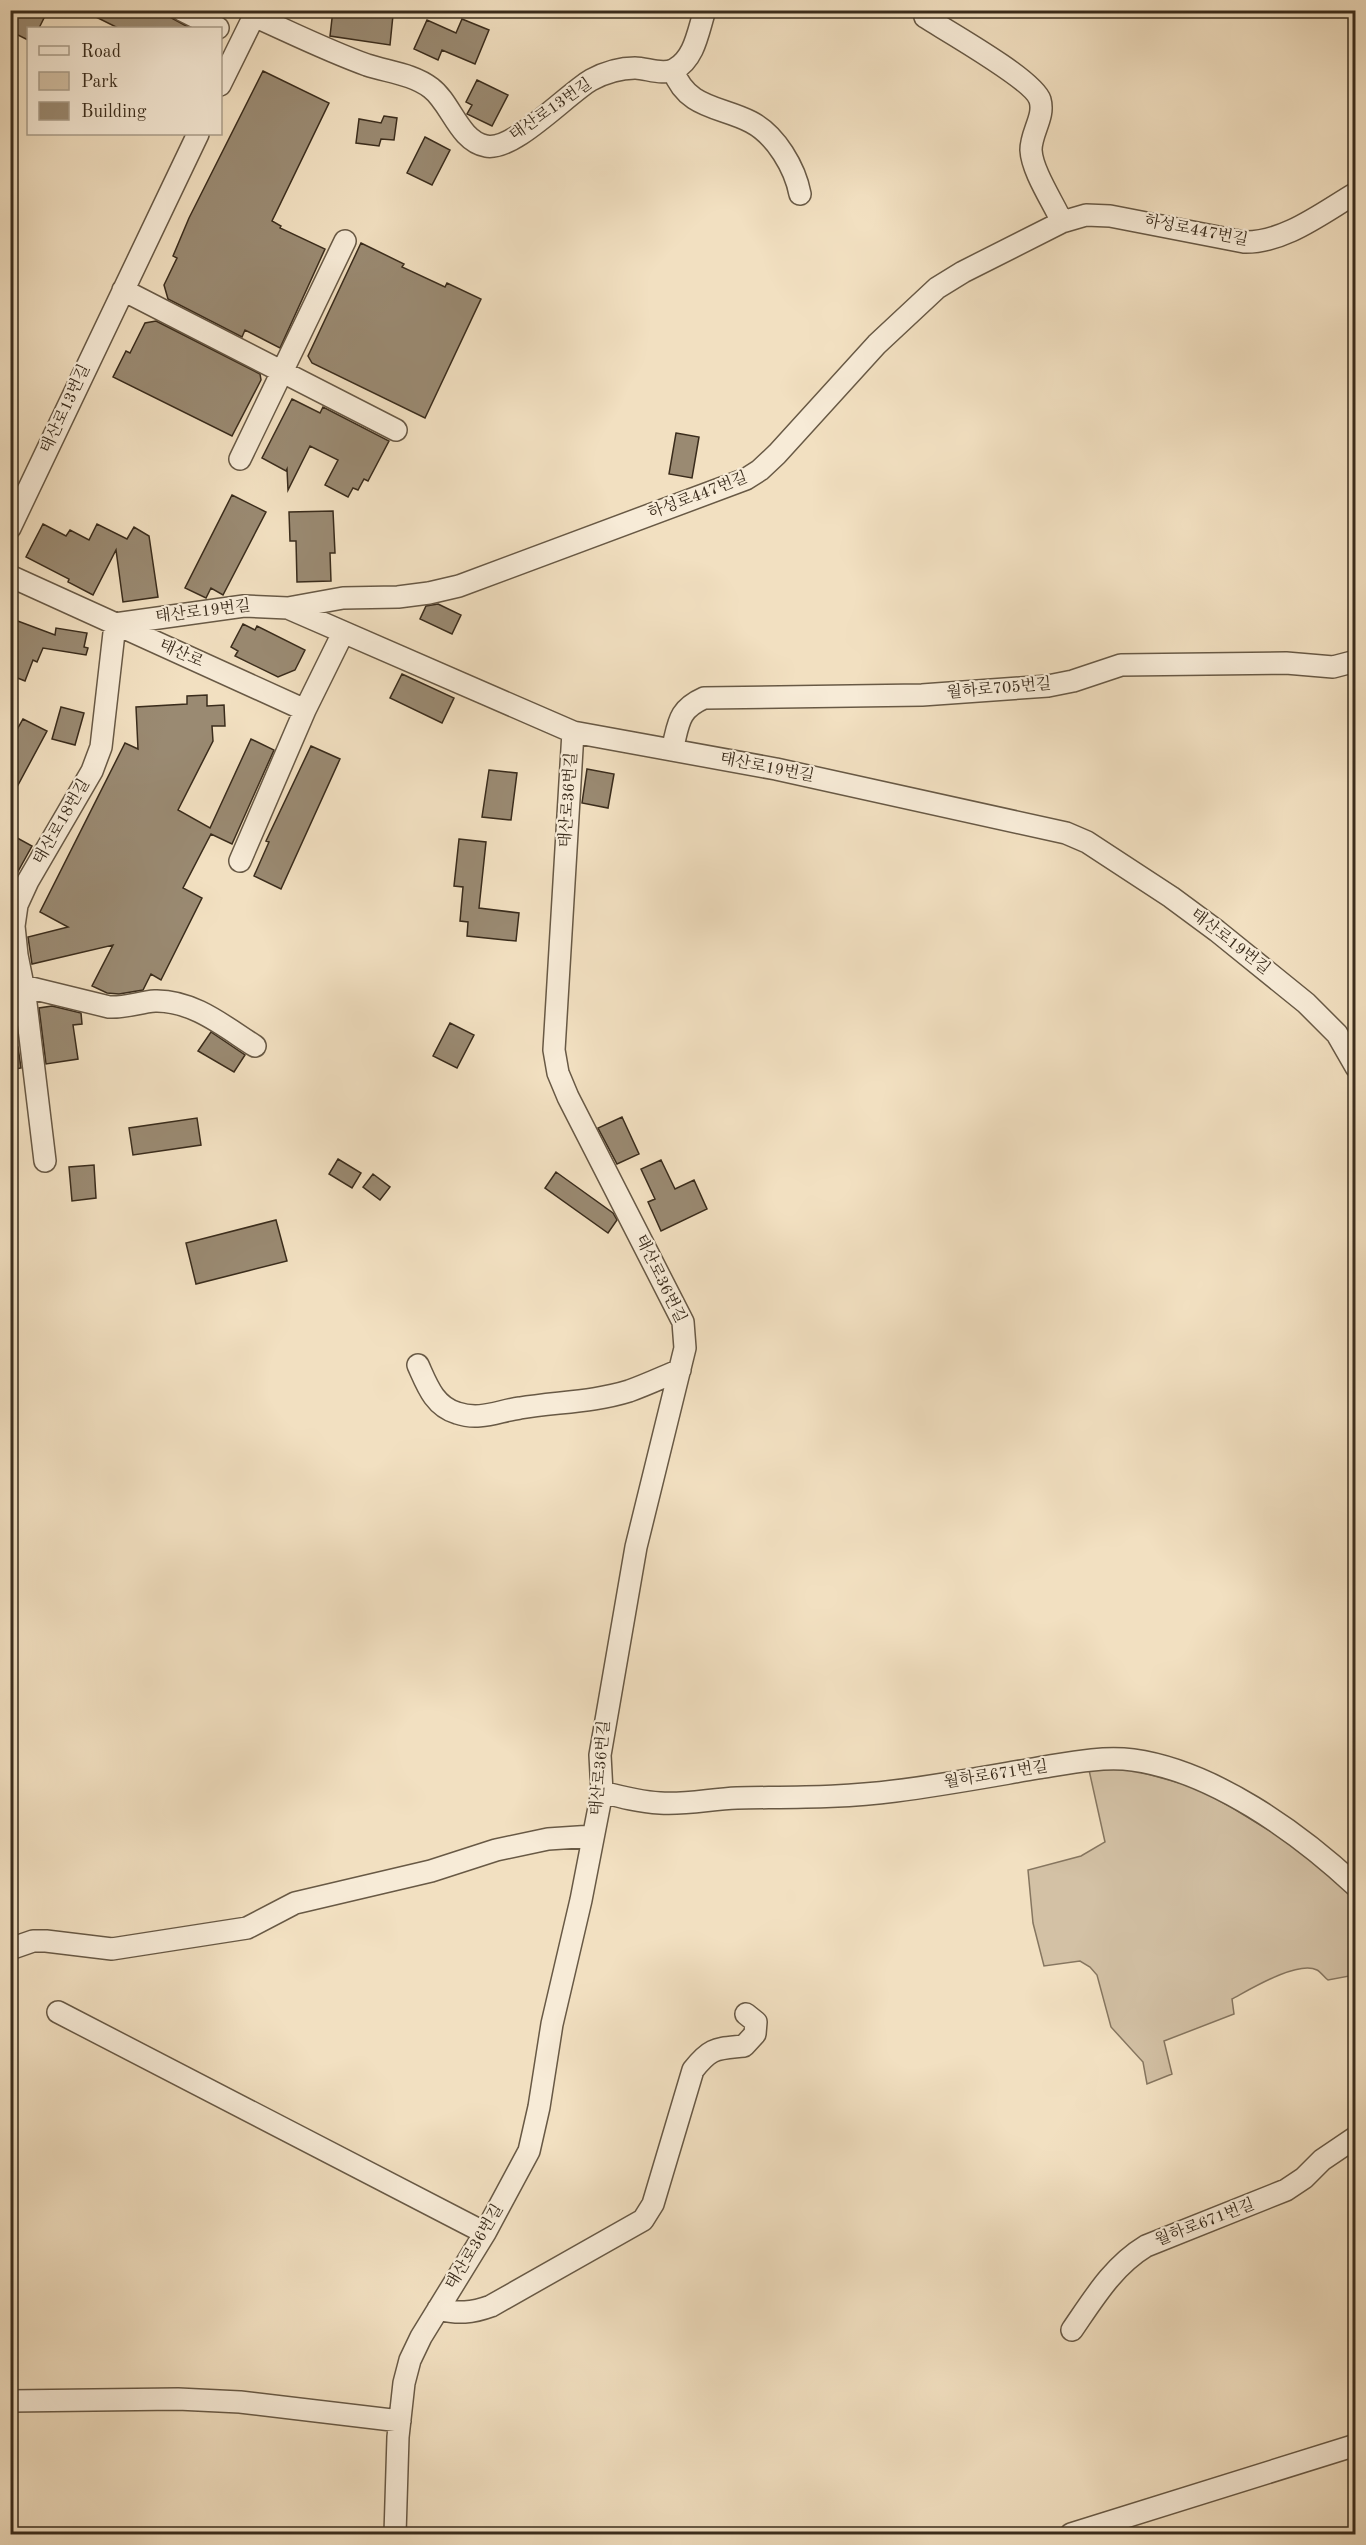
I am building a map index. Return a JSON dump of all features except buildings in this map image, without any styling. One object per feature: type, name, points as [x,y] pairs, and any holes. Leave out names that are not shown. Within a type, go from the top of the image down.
[{"type":"street","points":[[182,10],[215,27]]},
{"type":"street","points":[[705,10],[688,59],[673,70],[679,86],[709,106],[762,129],[790,166],[797,180],[800,194]]},
{"type":"street","name":"태산로13번길","points":[[222,81],[254,12],[367,65],[418,80],[438,94],[471,139],[488,147],[498,146],[515,137],[591,81],[612,71],[635,68],[661,72],[673,70]]},
{"type":"street","points":[[925,17],[1036,91],[1042,112],[1033,133],[1031,148],[1033,160],[1062,222]]},
{"type":"street","points":[[222,30],[242,40]]},
{"type":"street","name":"태산로13번길","points":[[10,528],[198,135]]},
{"type":"street","name":"하성로447번길","points":[[288,608],[343,598],[398,597],[429,593],[459,585],[746,479],[777,454],[877,344],[924,298],[963,272],[1062,222],[1086,215],[1110,216],[1257,243],[1292,230],[1356,193]]},
{"type":"street","points":[[240,459],[345,242]]},
{"type":"street","points":[[123,290],[396,430]]},
{"type":"street","name":"태산로","points":[[10,576],[305,710]]},
{"type":"street","name":"태산로","points":[[10,594],[57,597]]},
{"type":"street","name":"태산로19번길","points":[[115,624],[244,606],[288,608],[573,732],[776,769],[1042,826],[1087,842],[1189,910],[1306,1003],[1337,1034],[1356,1067]]},
{"type":"street","name":"태산로18번길","points":[[45,1161],[14,926],[17,905],[28,881],[92,771],[101,747],[115,624]]},
{"type":"street","points":[[240,861],[305,710],[343,633]]},
{"type":"street","name":"월하로705번길","points":[[672,750],[682,716],[689,704],[704,698],[922,695],[1048,686],[1073,681],[1121,665],[1286,663],[1333,667],[1356,661]]},
{"type":"street","name":"태산로36번길","points":[[395,2535],[400,2421],[404,2383],[410,2360],[438,2309],[485,2233],[529,2151],[539,2107],[552,2024],[602,1792],[600,1755],[636,1547],[685,1348],[683,1322],[558,1073],[554,1050],[573,732]]},
{"type":"street","points":[[23,986],[109,1007],[155,1001],[177,1004],[209,1017],[255,1046]]},
{"type":"street","points":[[418,1365],[429,1391],[441,1404],[456,1413],[476,1417],[494,1415],[517,1408],[591,1399],[628,1391],[680,1370]]},
{"type":"street","name":"월하로671번길","points":[[602,1792],[633,1800],[661,1803],[734,1798],[834,1797],[894,1791],[1092,1761],[1133,1760],[1184,1774],[1222,1790],[1303,1842],[1356,1886]]},
{"type":"street","name":"태산로36번길","points":[[10,1949],[33,1941],[112,1948],[247,1928],[295,1903],[431,1871],[496,1850],[548,1839],[593,1836]]},
{"type":"street","points":[[58,2012],[485,2233]]},
{"type":"street","name":"태산로36번길","points":[[438,2309],[456,2313],[473,2312],[491,2306],[643,2220],[656,2194],[693,2070],[705,2054],[722,2048],[744,2046],[755,2034],[756,2022],[746,2014]]},
{"type":"street","name":"월하로671번길","points":[[1072,2330],[1100,2289],[1130,2256],[1146,2246],[1286,2190],[1304,2178],[1322,2160],[1356,2137]]},
{"type":"street","points":[[10,2401],[178,2399],[240,2402],[400,2421]]},
{"type":"street","points":[[1071,2535],[1356,2445]]},
{"type":"green space","points":[[1122,1767],[1194,1787],[1231,1807],[1293,1845],[1355,1898],[1355,1975],[1328,1980],[1317,1970],[1298,1969],[1274,1977],[1250,1989],[1232,1999],[1234,2014],[1164,2041],[1172,2074],[1147,2084],[1143,2062],[1111,2027],[1097,1975],[1080,1961],[1044,1966],[1033,1923],[1028,1870],[1081,1856],[1105,1842],[1089,1770]]}]
